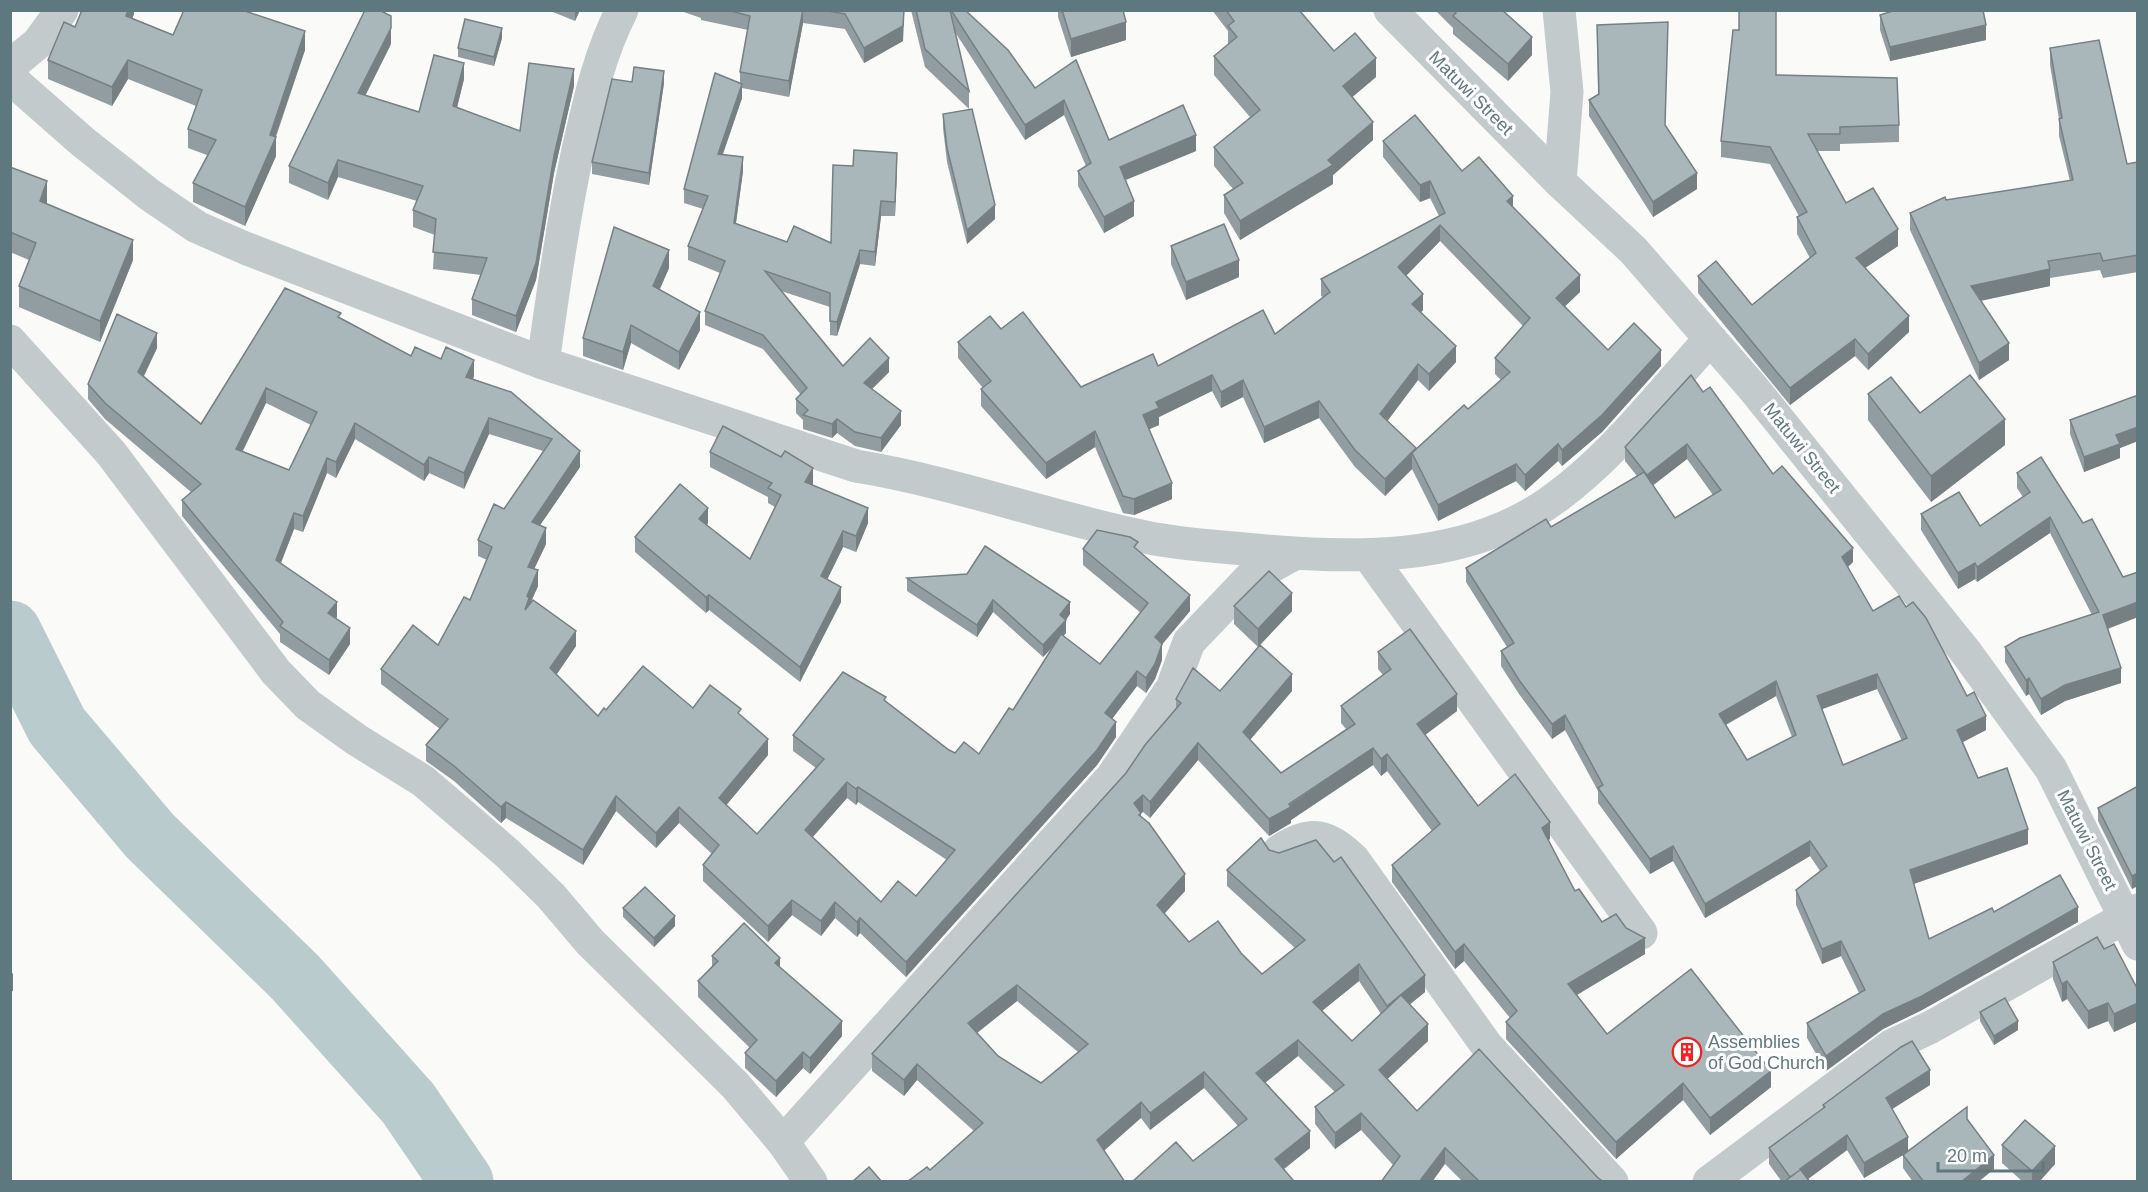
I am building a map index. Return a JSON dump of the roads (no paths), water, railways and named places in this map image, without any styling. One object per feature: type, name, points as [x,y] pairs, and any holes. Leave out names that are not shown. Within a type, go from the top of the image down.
[{"type":"street","points":[[10,66],[38,43],[62,10]]},
{"type":"street","points":[[543,363],[569,194],[590,93],[608,37],[622,10]]},
{"type":"street","name":"Matuwi Street","points":[[1390,10],[1560,182],[1633,250],[1754,388],[1965,651],[2051,769],[2134,924]]},
{"type":"street","points":[[1559,10],[1567,92],[1560,182]]},
{"type":"street","points":[[10,78],[108,162],[150,195],[197,227],[543,363],[856,466],[907,474],[1146,537],[1294,554],[1369,556],[1450,544],[1506,527],[1551,501],[1610,448],[1710,339]]},
{"type":"street","points":[[10,341],[111,453],[276,672],[308,705],[357,740],[423,781],[507,853],[551,896],[590,942],[735,1085],[783,1142],[812,1182]]},
{"type":"street","points":[[783,1142],[1112,777],[1172,688],[1189,642],[1250,578],[1294,554]]},
{"type":"street","points":[[1369,556],[1641,933]]},
{"type":"street","points":[[1279,851],[1294,841],[1315,836],[1336,843],[1354,860],[1487,1046],[1612,1182]]},
{"type":"street","points":[[1709,1182],[1891,1046],[2134,924]]},
{"type":"waterway","points":[[10,632],[57,726],[150,836],[295,977],[408,1103],[462,1182]]},
{"type":"place","name":"Assemblies of God Church","points":[[1687,1052]]}]
